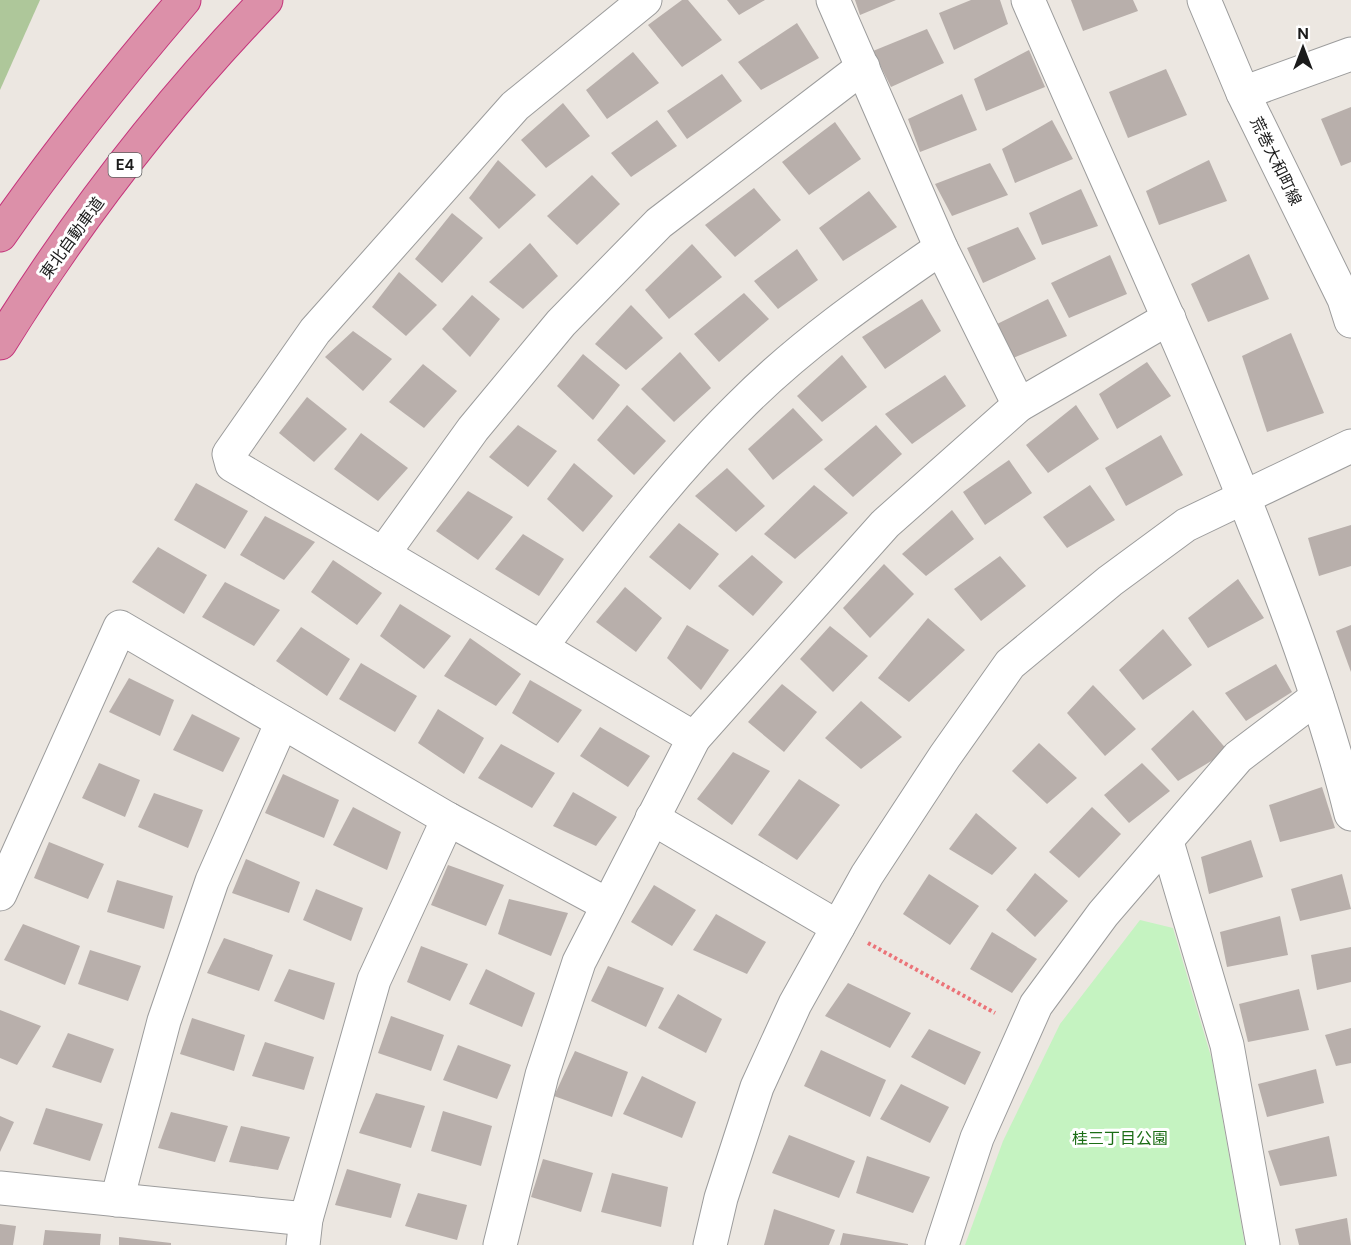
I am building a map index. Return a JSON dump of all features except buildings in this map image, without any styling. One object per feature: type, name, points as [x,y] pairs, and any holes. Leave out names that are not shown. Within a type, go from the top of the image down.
[{"type":"highway","points":[[0,235],[37,182],[106,93],[184,0]]},
{"type":"highway","name":"東北自動車道","points":[[0,343],[80,225],[149,132],[266,0]]},
{"type":"street","points":[[645,0],[515,106],[315,331],[229,454],[232,465],[694,738]]},
{"type":"street","points":[[833,0],[941,248],[1019,405]]},
{"type":"street","points":[[1028,0],[1169,318],[1245,498],[1304,655],[1351,814]]},
{"type":"street","name":"荒巻大和町線","points":[[1204,0],[1243,93],[1344,299],[1351,321]]},
{"type":"street","points":[[1243,93],[1351,54]]},
{"type":"street","points":[[383,554],[473,429],[561,323],[659,223],[863,68]]},
{"type":"street","points":[[542,647],[634,522],[738,407],[846,313],[941,248]]},
{"type":"street","points":[[500,1245],[542,1075],[579,962],[694,738],[885,524],[1019,405],[1169,318]]},
{"type":"street","points":[[710,1245],[721,1198],[757,1087],[795,1004],[880,855],[1010,664],[1110,581],[1186,525],[1351,446]]},
{"type":"street","points":[[0,894],[120,627],[448,819],[608,904]]},
{"type":"street","points":[[942,1245],[977,1138],[1036,1005],[1103,914],[1238,757],[1317,697]]},
{"type":"street","points":[[117,1200],[164,1021],[186,956],[212,881],[282,723]]},
{"type":"street","points":[[652,818],[838,927]]},
{"type":"street","points":[[0,1188],[117,1200],[305,1232],[374,980],[448,819]]},
{"type":"street","points":[[1167,842],[1227,1045],[1263,1245]]},
{"type":"path","points":[[838,927],[1025,1030]]},
{"type":"green space","points":[[0,0],[40,0],[0,90]]},
{"type":"green space","name":"桂三丁目公園","points":[[1140,920],[1173,928],[1212,1060],[1245,1245],[965,1245],[1003,1141],[1060,1024]]}]
